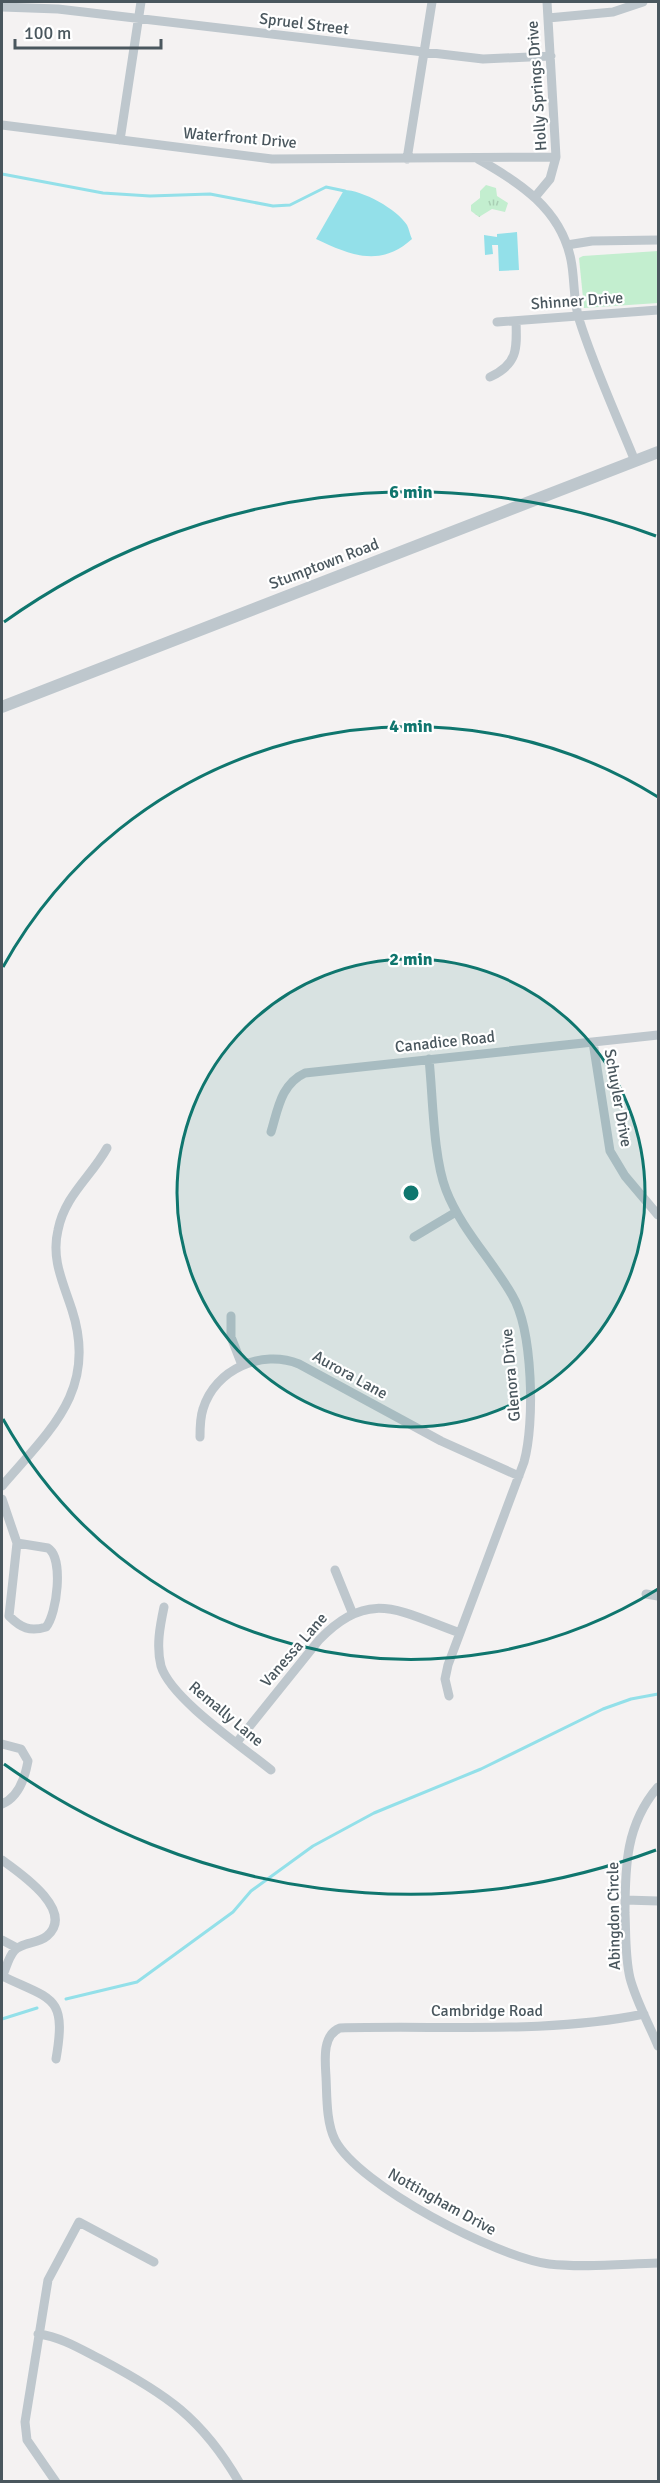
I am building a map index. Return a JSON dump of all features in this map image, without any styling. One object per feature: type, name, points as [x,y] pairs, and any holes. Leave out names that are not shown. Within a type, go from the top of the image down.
[{"type":"street","points":[[120,140],[141,2]]},
{"type":"street","points":[[407,159],[432,2]]},
{"type":"street","name":"Holly Springs Drive","points":[[535,197],[550,179],[556,157],[547,2]]},
{"type":"street","points":[[548,18],[613,12],[643,2]]},
{"type":"street","name":"Spruel Street","points":[[2,7],[58,9],[483,59],[551,56]]},
{"type":"street","name":"Waterfront Drive","points":[[2,125],[272,159],[556,157]]},
{"type":"street","name":"Waterfront Drive","points":[[477,159],[520,183],[553,218],[567,245],[578,317],[635,461]]},
{"type":"street","points":[[567,245],[592,241],[658,240]]},
{"type":"street","name":"Shinner Drive","points":[[497,322],[658,310]]},
{"type":"street","points":[[490,377],[504,370],[512,361],[517,348],[516,321]]},
{"type":"street","name":"Stumptown Road","points":[[2,707],[658,452]]},
{"type":"street","name":"Canadice Road","points":[[272,1132],[286,1089],[292,1080],[305,1073],[658,1035]]},
{"type":"street","name":"Schuyler Drive","points":[[592,1042],[610,1151],[625,1176],[658,1215]]},
{"type":"street","name":"Glenora Drive","points":[[429,1059],[442,1177],[456,1212],[513,1296],[520,1314],[525,1340],[531,1413],[528,1447],[519,1476],[445,1679],[449,1696]]},
{"type":"street","points":[[2,1486],[63,1413],[74,1387],[80,1358],[78,1333],[56,1262],[57,1231],[66,1204],[107,1148]]},
{"type":"street","points":[[414,1237],[456,1212]]},
{"type":"street","points":[[231,1316],[231,1337],[242,1365]]},
{"type":"street","name":"Aurora Lane","points":[[200,1437],[201,1416],[208,1398],[219,1383],[242,1365],[271,1358],[299,1364],[441,1441],[519,1476]]},
{"type":"street","points":[[2,1498],[10,1516],[17,1543],[9,1616],[23,1628],[46,1627],[54,1613],[56,1556],[48,1548],[17,1543]]},
{"type":"street","points":[[335,1570],[352,1612]]},
{"type":"street","points":[[646,1594],[658,1596]]},
{"type":"street","name":"Remally Lane","points":[[164,1606],[159,1650],[166,1678],[180,1695],[271,1770]]},
{"type":"street","name":"Vanessa Lane","points":[[237,1742],[319,1640],[332,1626],[352,1612],[386,1608],[460,1633]]},
{"type":"street","points":[[2,1744],[21,1749],[28,1761],[26,1773],[14,1798],[2,1804]]},
{"type":"street","name":"Abingdon Circle","points":[[658,1787],[641,1812],[630,1839],[625,1900],[628,1965],[658,2046]]},
{"type":"street","points":[[2,1860],[33,1886],[52,1905],[56,1914],[54,1926],[47,1936],[17,1948],[2,1976],[38,1991],[54,2003],[60,2021],[56,2059]]},
{"type":"street","points":[[625,1900],[658,1901]]},
{"type":"street","points":[[2,1940],[17,1948]]},
{"type":"street","name":"Cambridge Road","points":[[331,2034],[340,2028],[585,2024],[645,2014]]},
{"type":"street","name":"Nottingham Drive","points":[[331,2034],[327,2043],[326,2067],[332,2134],[354,2165],[369,2178],[447,2224],[511,2256],[568,2265],[658,2263]]},
{"type":"street","points":[[56,2481],[33,2451],[25,2433],[50,2274],[80,2222],[154,2262]]},
{"type":"street","points":[[39,2334],[72,2345],[130,2375],[182,2408],[208,2437],[239,2481]]},
{"type":"green space","points":[[486,185],[496,188],[497,196],[508,203],[505,212],[492,209],[479,217],[471,211],[471,205],[480,198],[480,191]]},
{"type":"green space","points":[[658,251],[658,303],[584,308],[579,258]]},
{"type":"water","points":[[344,190],[360,193],[387,207],[407,225],[412,239],[388,253],[365,256],[341,250],[316,239]]},
{"type":"water","points":[[517,232],[519,270],[499,271],[498,245],[492,245],[493,254],[485,255],[484,235],[497,237],[497,234]]},
{"type":"waterway","points":[[2,174],[103,193],[150,196],[210,194],[273,206],[290,205],[326,187],[345,191]]},
{"type":"waterway","points":[[66,1999],[137,1982],[233,1912],[251,1891],[313,1846],[374,1813],[481,1769],[603,1709],[631,1699],[658,1694]]},
{"type":"waterway","points":[[2,2019],[37,2008]]}]
